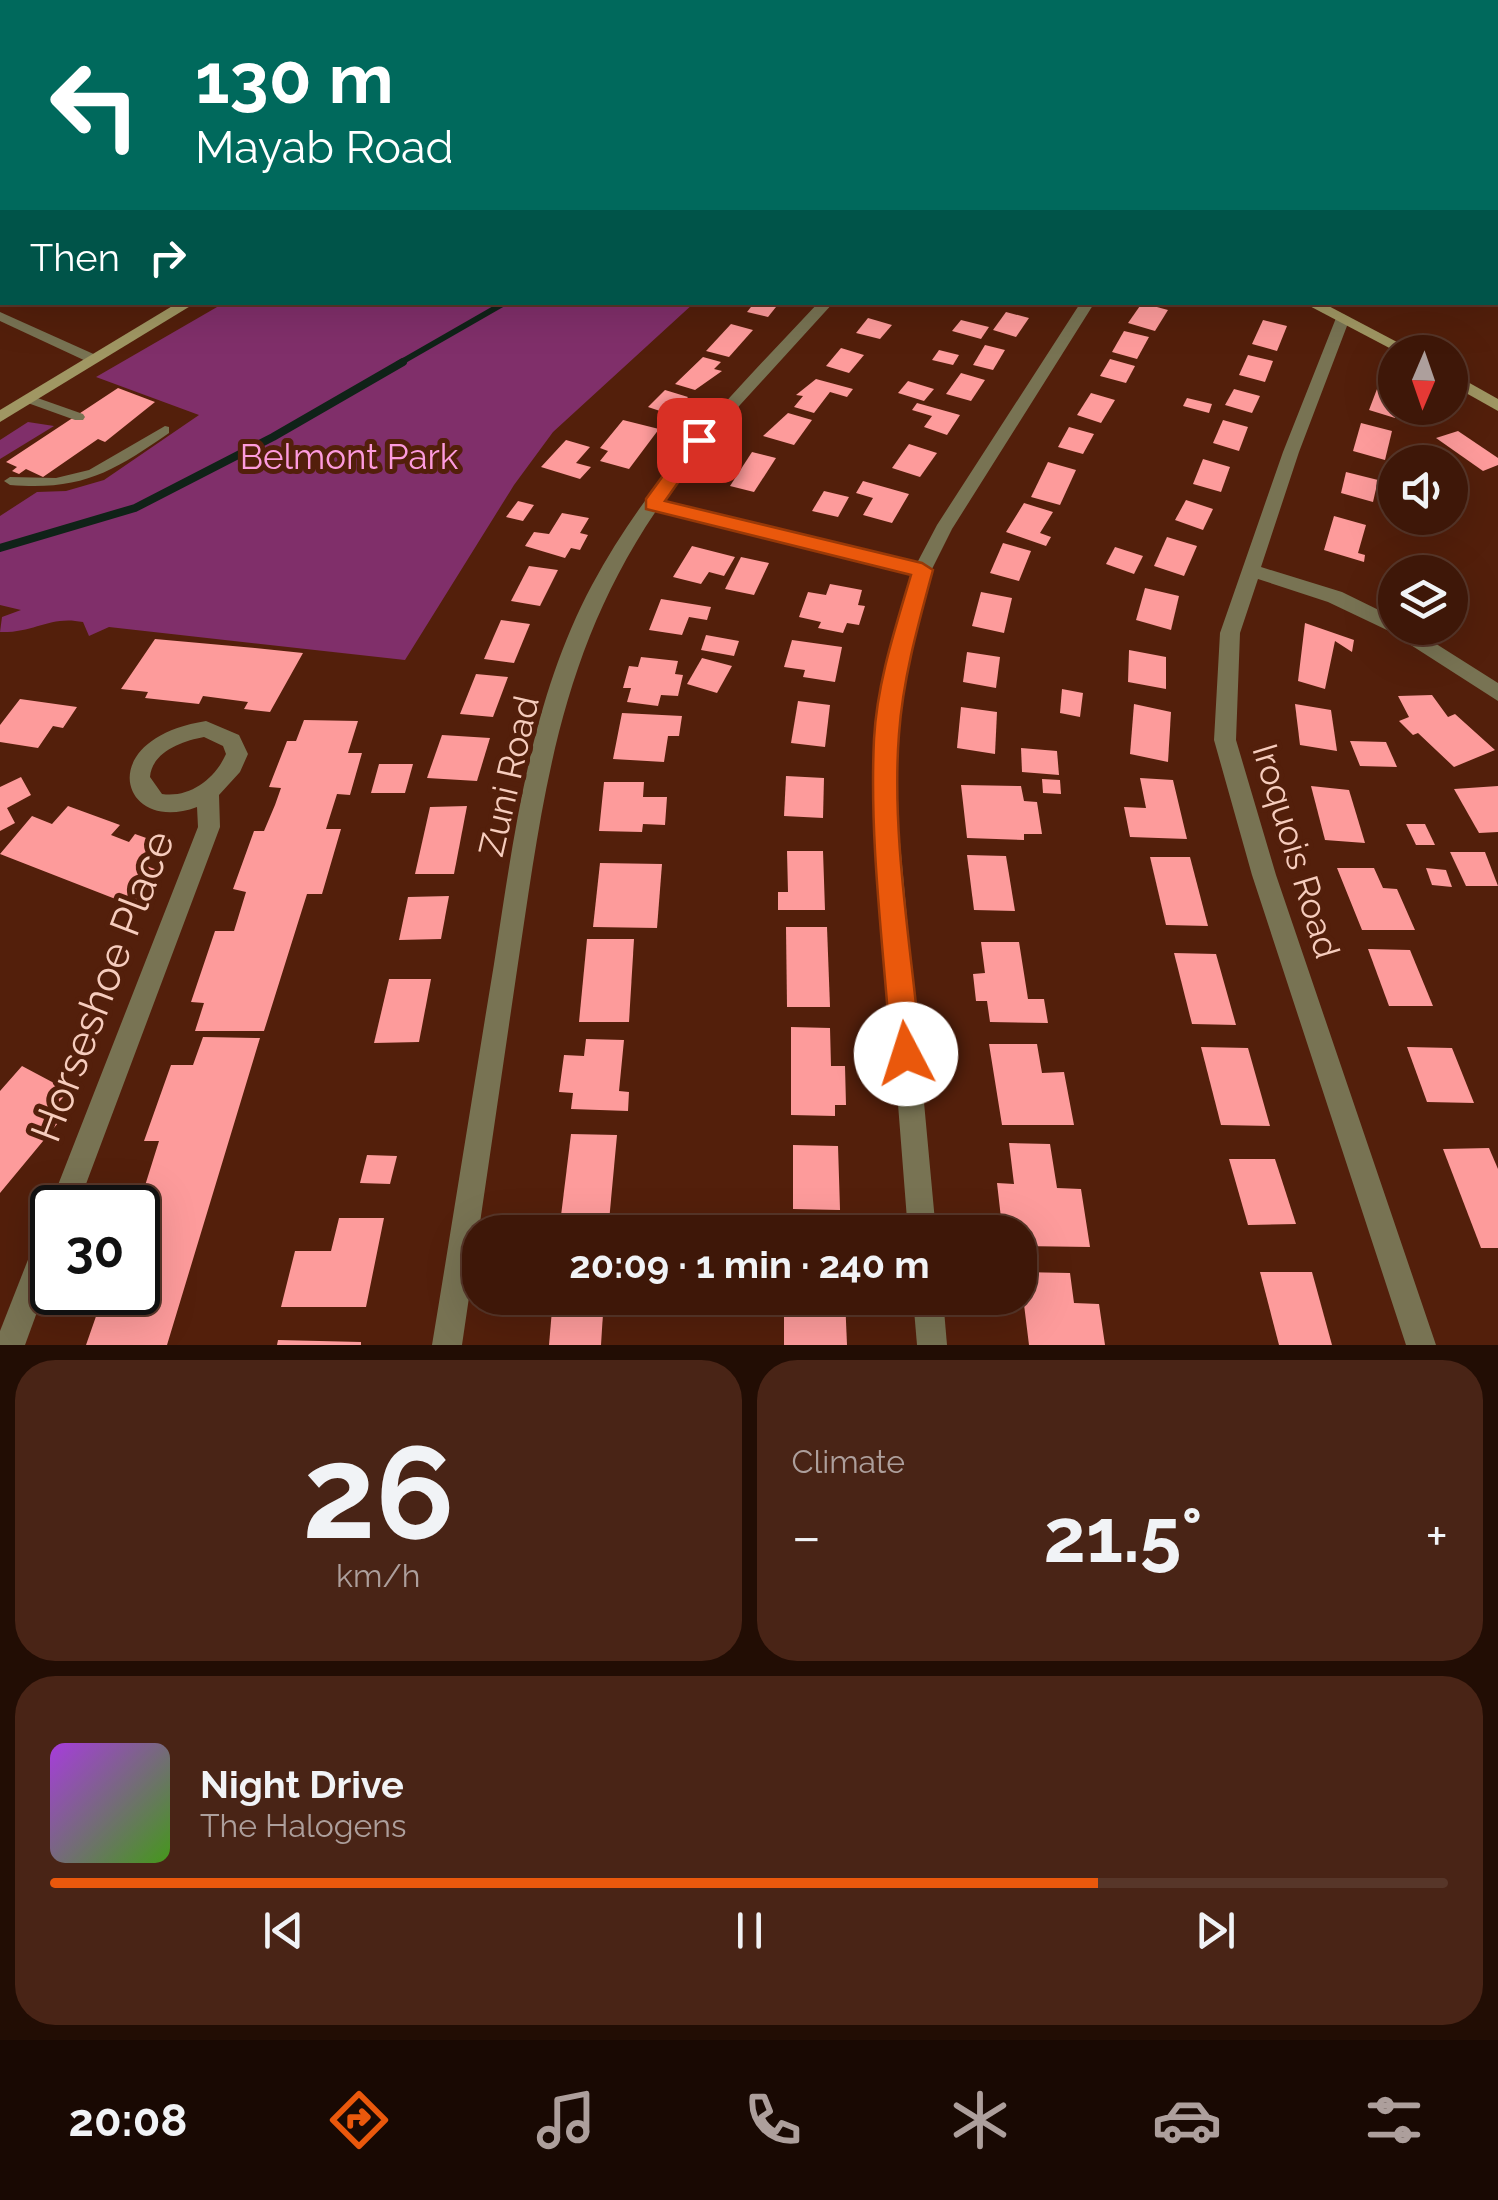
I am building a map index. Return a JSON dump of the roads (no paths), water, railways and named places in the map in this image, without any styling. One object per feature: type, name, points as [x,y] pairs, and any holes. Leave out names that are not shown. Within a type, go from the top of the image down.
[{"type":"main road","points":[[0,418],[185,305]]},
{"type":"main road","points":[[1315,305],[1378,337]]},
{"type":"main road","points":[[1468,387],[1498,406]]},
{"type":"street","name":"Zuni Road","points":[[447,1345],[523,852],[555,706],[600,586],[652,504],[699,440],[823,305]]},
{"type":"street","points":[[921,1215],[888,829],[886,738],[894,676],[922,570],[968,488],[1086,305]]},
{"type":"street","points":[[0,316],[93,359]]},
{"type":"street","name":"Iroquois Road","points":[[1342,318],[1230,633],[1225,740],[1264,875],[1421,1345]]},
{"type":"street","points":[[652,504],[922,570]]},
{"type":"street","points":[[1251,570],[1335,597],[1378,618]]},
{"type":"street","points":[[1423,645],[1498,694]]},
{"type":"street","name":"Horseshoe Place","points":[[71,1185],[208,827],[208,793]]},
{"type":"street","points":[[10,1345],[30,1292]]},
{"type":"street","points":[[929,1315],[932,1345]]},
{"type":"lane","points":[[29,399],[80,417]]},
{"type":"lane","points":[[3,482],[51,484],[90,477],[165,430]]},
{"type":"waterway","points":[[398,364],[501,305]]},
{"type":"waterway","points":[[0,548],[135,508],[273,437],[403,362]]},
{"type":"park label","name":"Belmont Park","points":[[349,457]]}]
